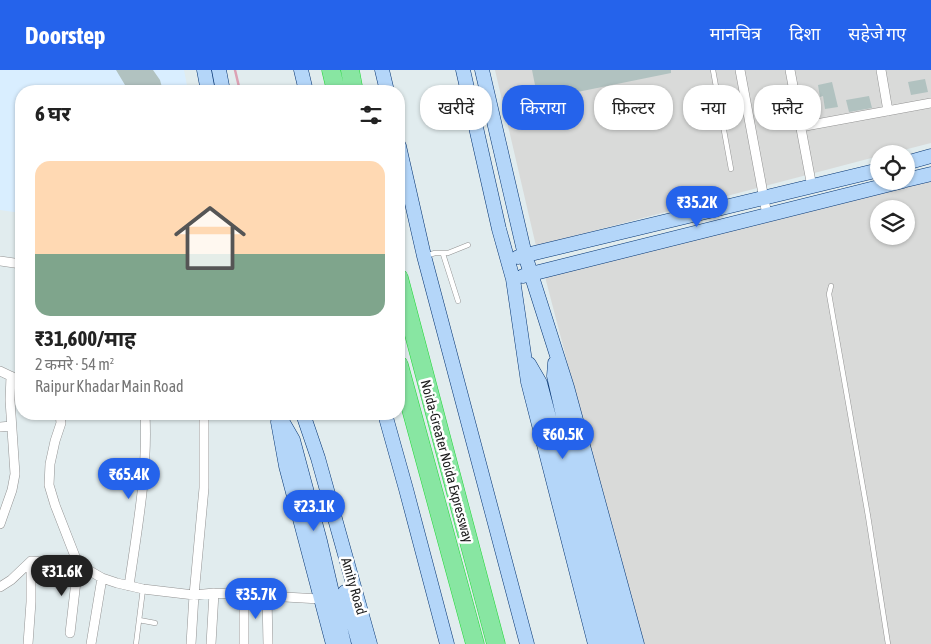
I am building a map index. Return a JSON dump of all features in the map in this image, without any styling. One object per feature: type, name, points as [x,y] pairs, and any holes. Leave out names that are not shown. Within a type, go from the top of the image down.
[{"type":"highway","points":[[331,70],[335,85]]},
{"type":"highway","points":[[350,70],[353,85]]},
{"type":"highway","name":"Noida-Greater Noida Expressway","points":[[405,301],[496,644]]},
{"type":"highway","name":"Noida-Greater Noida Expressway","points":[[405,388],[475,644]]},
{"type":"street","points":[[204,70],[207,85]]},
{"type":"street","points":[[219,70],[222,85]]},
{"type":"street","points":[[301,70],[305,85]]},
{"type":"street","points":[[382,70],[386,85]]},
{"type":"street","points":[[463,70],[499,229],[513,280],[528,382],[595,644]]},
{"type":"street","points":[[482,70],[525,255],[568,387],[637,644]]},
{"type":"street","points":[[740,70],[767,215]]},
{"type":"street","points":[[790,70],[793,85]]},
{"type":"street","points":[[881,70],[888,110]]},
{"type":"street","points":[[821,122],[931,103]]},
{"type":"street","points":[[801,130],[812,187]]},
{"type":"street","points":[[915,160],[931,156]]},
{"type":"street","points":[[405,172],[424,256],[527,644]]},
{"type":"street","points":[[508,260],[870,172]]},
{"type":"street","points":[[915,178],[931,174]]},
{"type":"street","points":[[513,280],[870,190]]},
{"type":"street","points":[[0,261],[15,263]]},
{"type":"street","points":[[555,349],[554,376],[623,644]]},
{"type":"street","points":[[524,356],[540,383],[609,644]]},
{"type":"street","points":[[0,370],[15,378]]},
{"type":"street","points":[[0,524],[12,490],[15,474],[10,426],[11,376]]},
{"type":"street","points":[[60,420],[50,464],[49,485],[55,506],[78,564],[70,633]]},
{"type":"street","points":[[129,586],[144,476],[145,420]]},
{"type":"street","points":[[191,644],[204,488],[204,420]]},
{"type":"street","points":[[278,420],[286,466],[333,644]]},
{"type":"street","points":[[281,420],[293,440],[320,541],[344,644]]},
{"type":"street","points":[[303,420],[305,441],[359,644]]},
{"type":"street","name":"Amity Road","points":[[305,420],[318,458],[370,644]]},
{"type":"street","points":[[387,420],[447,644]]},
{"type":"street","points":[[0,426],[10,426]]},
{"type":"street","points":[[28,644],[31,561]]},
{"type":"street","points":[[0,587],[11,580],[31,561],[78,564],[102,578],[143,589],[194,595],[214,593],[320,599]]},
{"type":"street","points":[[91,644],[102,578]]},
{"type":"street","points":[[211,644],[214,593]]},
{"type":"street","points":[[244,596],[244,644]]},
{"type":"street","points":[[267,597],[268,644]]},
{"type":"lane","points":[[713,70],[731,169]]},
{"type":"lane","points":[[424,256],[435,253],[448,253],[468,245]]},
{"type":"lane","points":[[443,254],[458,302]]},
{"type":"lane","points":[[831,286],[829,294],[888,644]]},
{"type":"lane","points":[[136,644],[143,589]]},
{"type":"lane","points":[[139,620],[155,623]]},
{"type":"shaded area","points":[[0,70],[184,70],[187,85],[15,85],[15,212],[0,210]]},
{"type":"shaded area","points":[[495,70],[931,70],[931,143],[915,147],[915,145],[870,145],[870,158],[536,246],[509,130],[584,130],[584,85],[502,85],[502,100]]},
{"type":"shaded area","points":[[931,179],[931,644],[641,644],[544,273],[886,190],[915,190],[915,183]]},
{"type":"building","points":[[116,70],[153,70],[161,85],[125,85]]},
{"type":"building","points":[[532,70],[671,70],[671,73],[612,85],[594,85],[594,89],[584,91],[584,85],[535,85]]},
{"type":"building","points":[[925,79],[928,92],[911,95],[908,82]]},
{"type":"building","points":[[832,82],[838,107],[825,109],[823,96],[821,97],[821,85],[818,85]]},
{"type":"building","points":[[869,96],[872,108],[849,112],[846,100]]},
{"type":"waterway","points":[[235,70],[239,85]]}]
